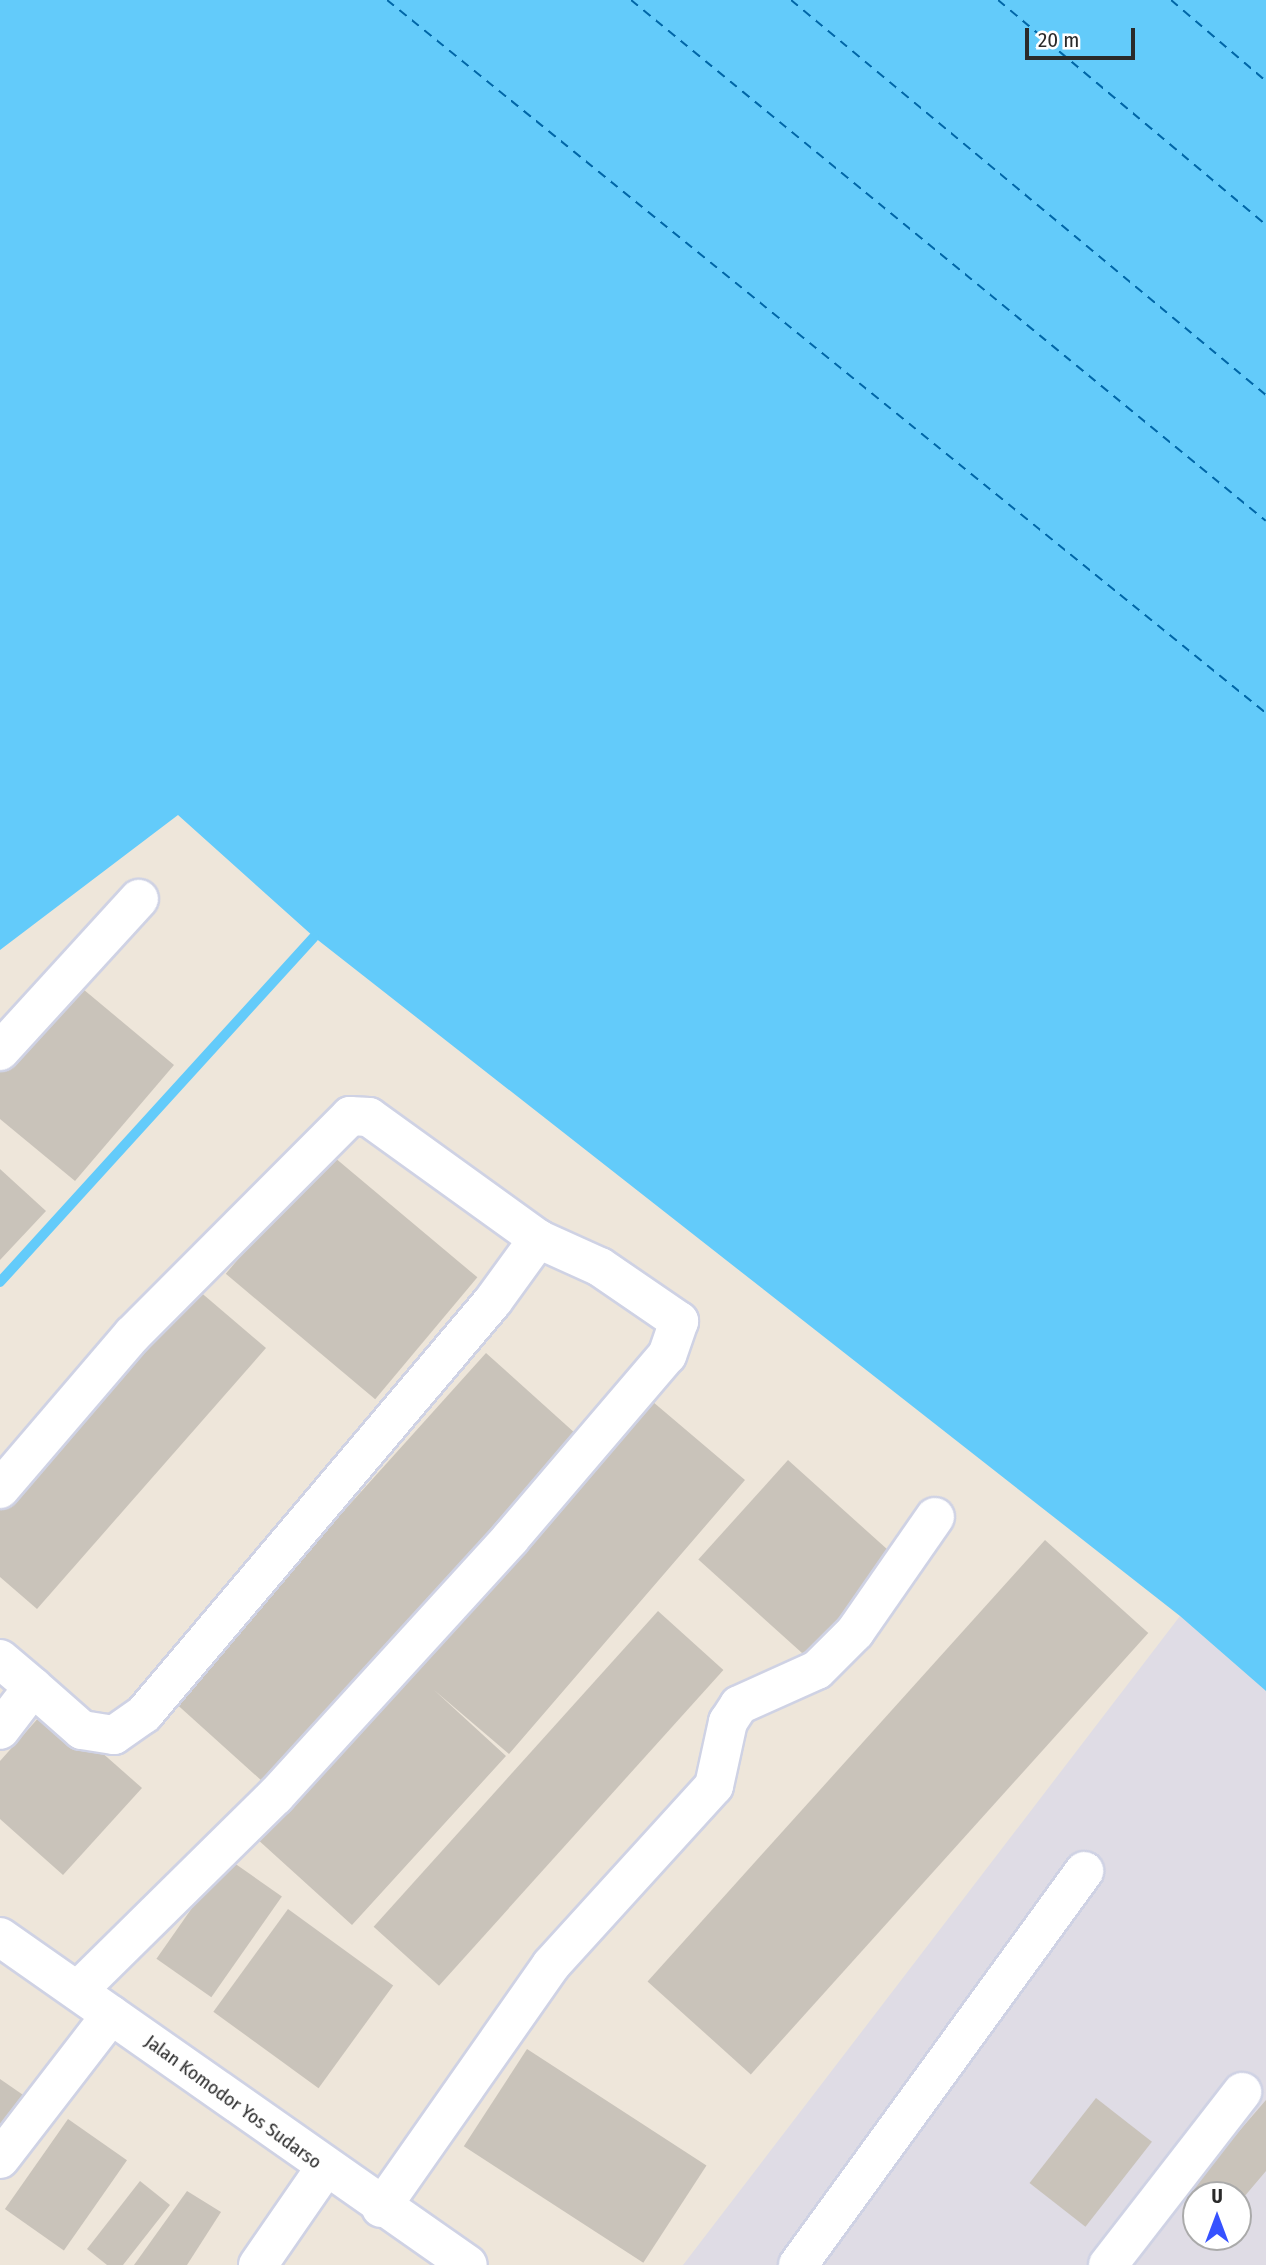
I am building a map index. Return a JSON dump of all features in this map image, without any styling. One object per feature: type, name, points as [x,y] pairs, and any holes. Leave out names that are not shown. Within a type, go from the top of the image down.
[{"type":"street","points":[[0,1051],[139,899]]},
{"type":"street","points":[[0,1489],[132,1335],[350,1116],[369,1117],[538,1239],[674,1314],[680,1330],[667,1354],[510,1539],[275,1796],[78,1990]]},
{"type":"street","points":[[0,1659],[82,1730],[114,1735],[136,1721],[493,1301],[538,1239]]},
{"type":"street","points":[[381,2208],[551,1965],[714,1786],[728,1723],[739,1705],[817,1670],[855,1632],[935,1517]]},
{"type":"street","points":[[0,1730],[33,1688]]},
{"type":"street","points":[[798,2265],[1084,1871]]},
{"type":"street","name":"Jalan Komodor Yos Sudarso","points":[[0,1937],[381,2208],[468,2265]]},
{"type":"street","points":[[0,2160],[111,2015]]},
{"type":"street","points":[[1108,2265],[1241,2092]]},
{"type":"street","points":[[258,2265],[325,2168]]},
{"type":"shaded area","points":[[1180,1616],[1266,1691],[1266,2265],[683,2265]]},
{"type":"water","points":[[0,0],[1266,0],[1266,1691],[1180,1616],[314,937],[178,815],[0,950]]},
{"type":"building","points":[[71,979],[174,1065],[75,1181],[0,1119],[0,1063]]},
{"type":"building","points":[[328,1152],[477,1277],[375,1399],[226,1274]]},
{"type":"building","points":[[0,1169],[46,1211],[0,1260]]},
{"type":"building","points":[[191,1284],[266,1348],[37,1609],[0,1577],[0,1502]]},
{"type":"building","points":[[486,1353],[577,1435],[264,1783],[173,1701]]},
{"type":"building","points":[[646,1396],[745,1480],[509,1754],[434,1690],[506,1756],[352,1925],[256,1838]]},
{"type":"building","points":[[788,1460],[899,1560],[810,1660],[698,1560]]},
{"type":"building","points":[[1045,1540],[1148,1633],[751,2074],[648,1981]]},
{"type":"building","points":[[658,1611],[723,1670],[439,1986],[374,1927]]},
{"type":"building","points":[[49,1706],[142,1788],[63,1875],[0,1819],[0,1761]]},
{"type":"building","points":[[227,1858],[282,1896],[211,1997],[156,1959]]},
{"type":"building","points":[[288,1909],[393,1985],[319,2088],[213,2012]]},
{"type":"building","points":[[527,2049],[706,2166],[643,2263],[464,2146]]},
{"type":"building","points":[[0,2079],[29,2099],[0,2141]]},
{"type":"building","points":[[1096,2098],[1152,2142],[1085,2227],[1030,2183]]},
{"type":"building","points":[[1266,2100],[1266,2171],[1252,2188],[1252,2181],[1196,2181]]},
{"type":"building","points":[[68,2119],[127,2160],[64,2250],[5,2209]]},
{"type":"building","points":[[140,2181],[170,2205],[123,2265],[107,2265],[87,2249]]},
{"type":"building","points":[[187,2191],[221,2212],[187,2265],[134,2265]]},
{"type":"waterway","points":[[0,1282],[314,937]]},
{"type":"ferry route","points":[[387,0],[1266,713]]},
{"type":"ferry route","points":[[631,0],[1266,521]]},
{"type":"ferry route","points":[[791,0],[1266,395]]},
{"type":"ferry route","points":[[998,0],[1266,225]]},
{"type":"ferry route","points":[[1171,0],[1266,81]]}]
